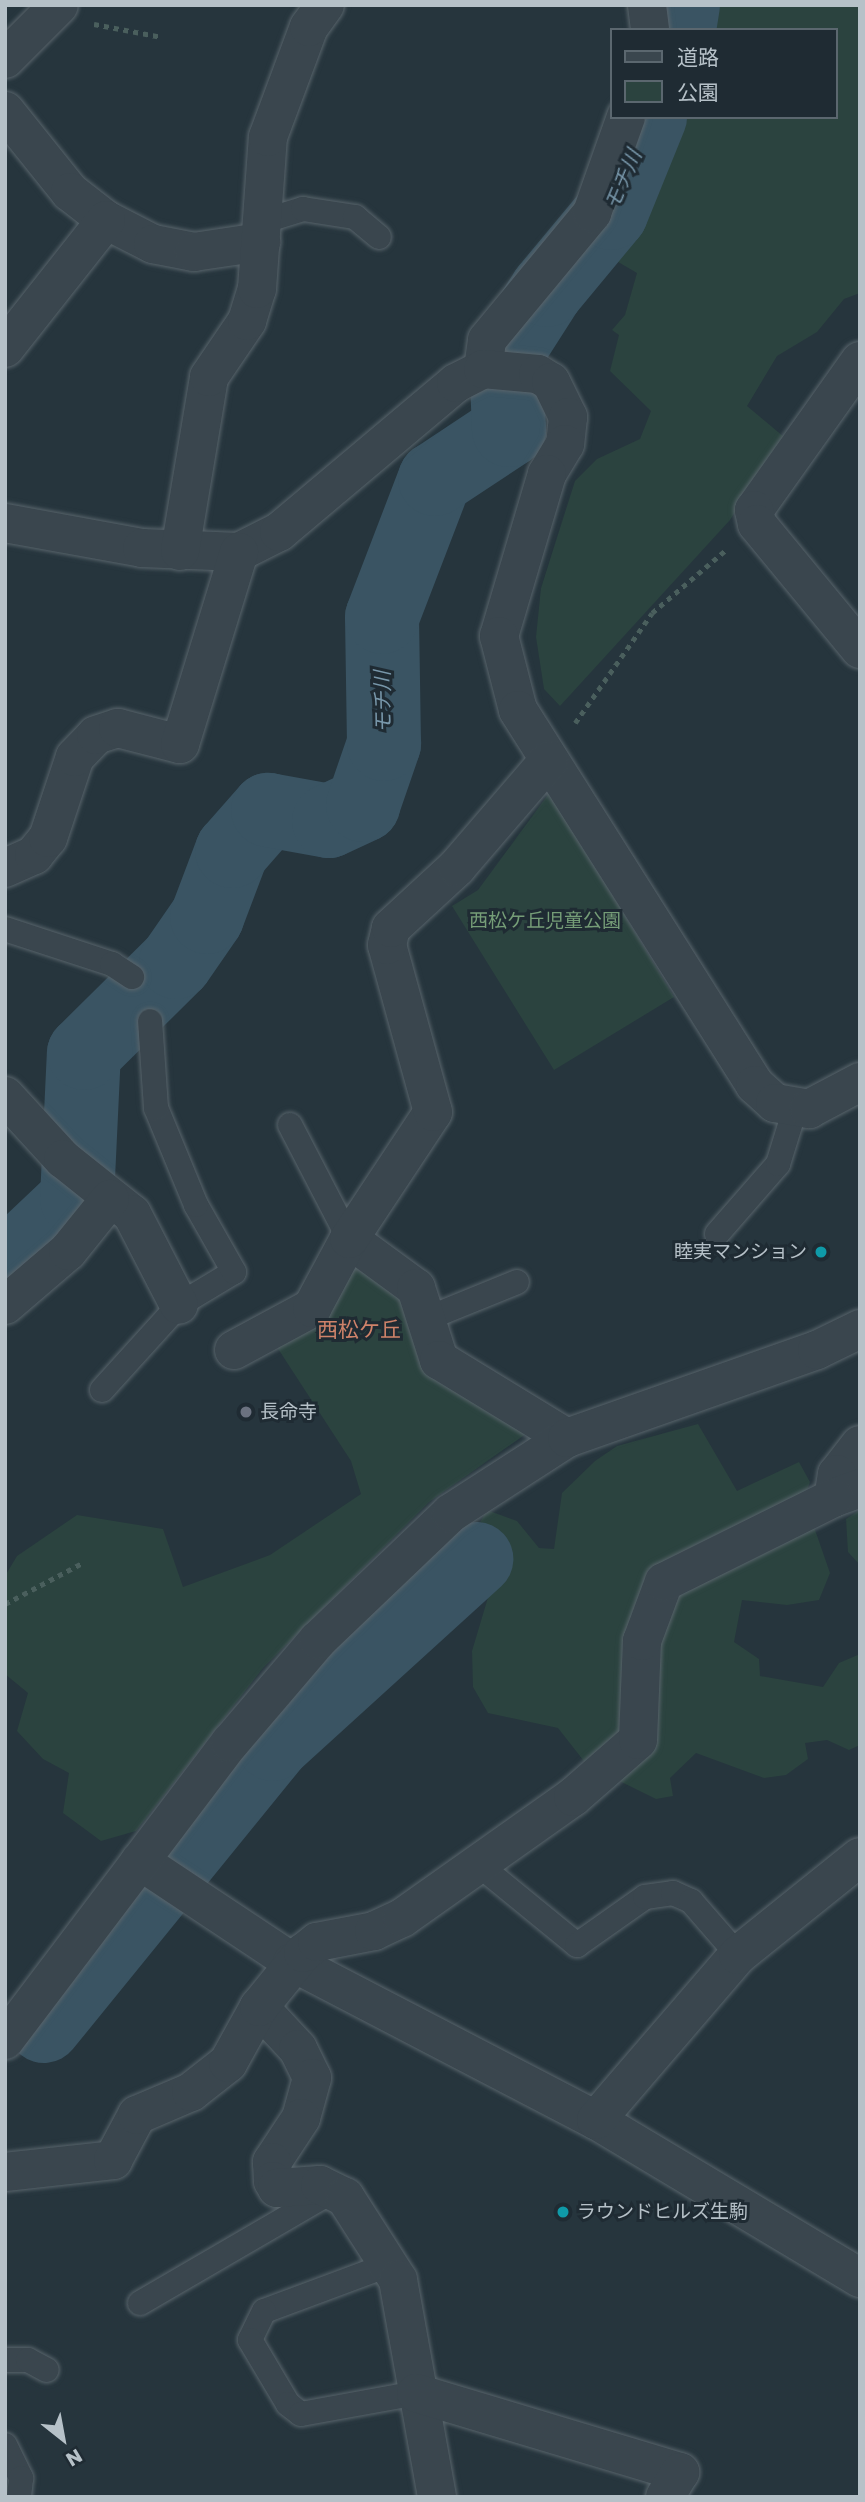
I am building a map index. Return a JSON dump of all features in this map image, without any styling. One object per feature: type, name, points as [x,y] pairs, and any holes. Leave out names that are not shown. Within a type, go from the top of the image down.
[{"type":"street","points":[[180,551],[209,377],[247,321],[261,232],[268,137],[309,27],[325,5]]},
{"type":"street","points":[[647,5],[650,28]]},
{"type":"street","points":[[5,59],[57,11]]},
{"type":"street","points":[[5,111],[70,192],[106,220],[153,244],[194,252],[261,232]]},
{"type":"street","points":[[483,369],[487,340],[592,213],[625,119]]},
{"type":"street","points":[[5,348],[106,220]]},
{"type":"street","points":[[860,361],[754,510],[757,524],[860,649]]},
{"type":"street","points":[[5,523],[180,551],[239,552],[279,532],[407,421],[483,369],[538,374],[551,382],[568,417],[565,444],[547,474],[499,636],[518,710],[737,1062],[775,1103],[795,1109],[809,1109],[860,1082]]},
{"type":"street","points":[[5,868],[34,855],[48,838],[75,757],[96,735],[118,729],[180,744],[239,552]]},
{"type":"street","points":[[234,1350],[312,1308],[349,1239],[433,1112],[387,945],[391,928],[457,867],[549,760]]},
{"type":"street","points":[[5,1096],[62,1159],[132,1214],[179,1305]]},
{"type":"street","points":[[5,1305],[68,1251],[106,1195]]},
{"type":"street","points":[[349,1239],[416,1288],[439,1360],[567,1438]]},
{"type":"street","points":[[5,2040],[155,1871],[318,1640],[451,1513],[567,1438],[804,1355],[860,1329]]},
{"type":"street","points":[[5,2172],[113,2160],[137,2115],[191,2092],[228,2063],[259,2007],[292,1962],[317,1942],[374,1931],[402,1918],[573,1797],[638,1740],[642,1641],[664,1582],[846,1493],[837,1474],[860,1445]]},
{"type":"street","points":[[596,2120],[738,1955],[860,1857]]},
{"type":"street","points":[[155,1871],[292,1962],[596,2120],[860,2278]]},
{"type":"street","points":[[259,2007],[298,2049],[312,2078],[306,2107],[272,2162],[273,2181],[286,2190],[320,2185],[334,2190],[352,2203],[398,2280],[416,2393],[437,2497]]},
{"type":"street","points":[[416,2393],[680,2472],[665,2497]]},
{"type":"lane","points":[[261,232],[303,209],[355,218],[379,237]]},
{"type":"lane","points":[[5,929],[112,964],[132,977]]},
{"type":"lane","points":[[102,1390],[179,1305],[234,1272],[196,1205],[156,1108],[150,1021]]},
{"type":"lane","points":[[717,1234],[778,1164],[795,1109]]},
{"type":"lane","points":[[290,1125],[349,1239]]},
{"type":"lane","points":[[426,1319],[516,1282]]},
{"type":"lane","points":[[478,1864],[577,1945],[645,1897],[673,1893],[691,1901],[738,1955]]},
{"type":"lane","points":[[140,2303],[334,2190]]},
{"type":"lane","points":[[388,2265],[264,2311],[250,2340],[288,2404],[301,2414],[416,2393]]},
{"type":"lane","points":[[5,2360],[28,2360],[47,2370]]},
{"type":"lane","points":[[5,2445],[21,2479],[19,2497]]},
{"type":"path","points":[[57,11],[162,37]]},
{"type":"path","points":[[549,760],[652,612],[757,524]]},
{"type":"path","points":[[5,1604],[84,1562]]},
{"type":"green space","points":[[698,5],[860,5],[860,293],[844,299],[817,332],[777,356],[747,406],[784,437],[730,520],[560,706],[544,689],[536,637],[541,588],[575,481],[597,459],[640,439],[651,411],[610,371],[619,335],[612,330],[625,315],[637,273],[601,252],[635,202],[666,119],[837,119],[837,28],[698,28]]},
{"type":"green space","name":"西松ケ丘児童公園","points":[[550,792],[674,997],[554,1070],[452,906],[478,890]]},
{"type":"green space","points":[[347,1260],[382,1274],[530,1431],[429,1502],[263,1668],[136,1831],[101,1841],[63,1813],[69,1773],[43,1759],[17,1731],[28,1693],[5,1674],[5,1576],[17,1556],[77,1515],[163,1529],[183,1587],[270,1555],[361,1494],[351,1461],[273,1341]]},
{"type":"green space","points":[[698,1424],[737,1491],[799,1462],[810,1482],[804,1498],[830,1573],[819,1600],[787,1605],[742,1600],[734,1642],[759,1659],[760,1676],[823,1687],[839,1663],[860,1654],[860,1745],[849,1750],[827,1740],[805,1743],[808,1759],[786,1775],[764,1778],[696,1753],[670,1778],[673,1796],[656,1799],[587,1765],[558,1728],[488,1713],[473,1687],[472,1651],[492,1584],[489,1566],[470,1540],[487,1510],[517,1521],[539,1548],[554,1549],[562,1493],[595,1461],[617,1446]]},
{"type":"green space","points":[[860,1510],[860,1565],[848,1552],[846,1519]]},
{"type":"waterway","name":"モチ川","points":[[679,28],[683,5]]},
{"type":"waterway","name":"モチ川","points":[[5,1267],[77,1199],[84,1053],[176,962],[207,917],[232,851],[268,810],[329,821],[363,805],[384,744],[382,617],[435,479],[509,430],[506,354],[547,290],[611,213],[649,119]]},
{"type":"waterway","points":[[44,2026],[273,1744],[476,1559]]},
{"type":"place","name":"睦実マンション","points":[[821,1252]]},
{"type":"place","name":"長命寺","points":[[246,1412]]},
{"type":"place","name":"ラウンドヒルズ生駒","points":[[563,2212]]},
{"type":"district","name":"西松ケ丘","points":[[359,1330]]}]
